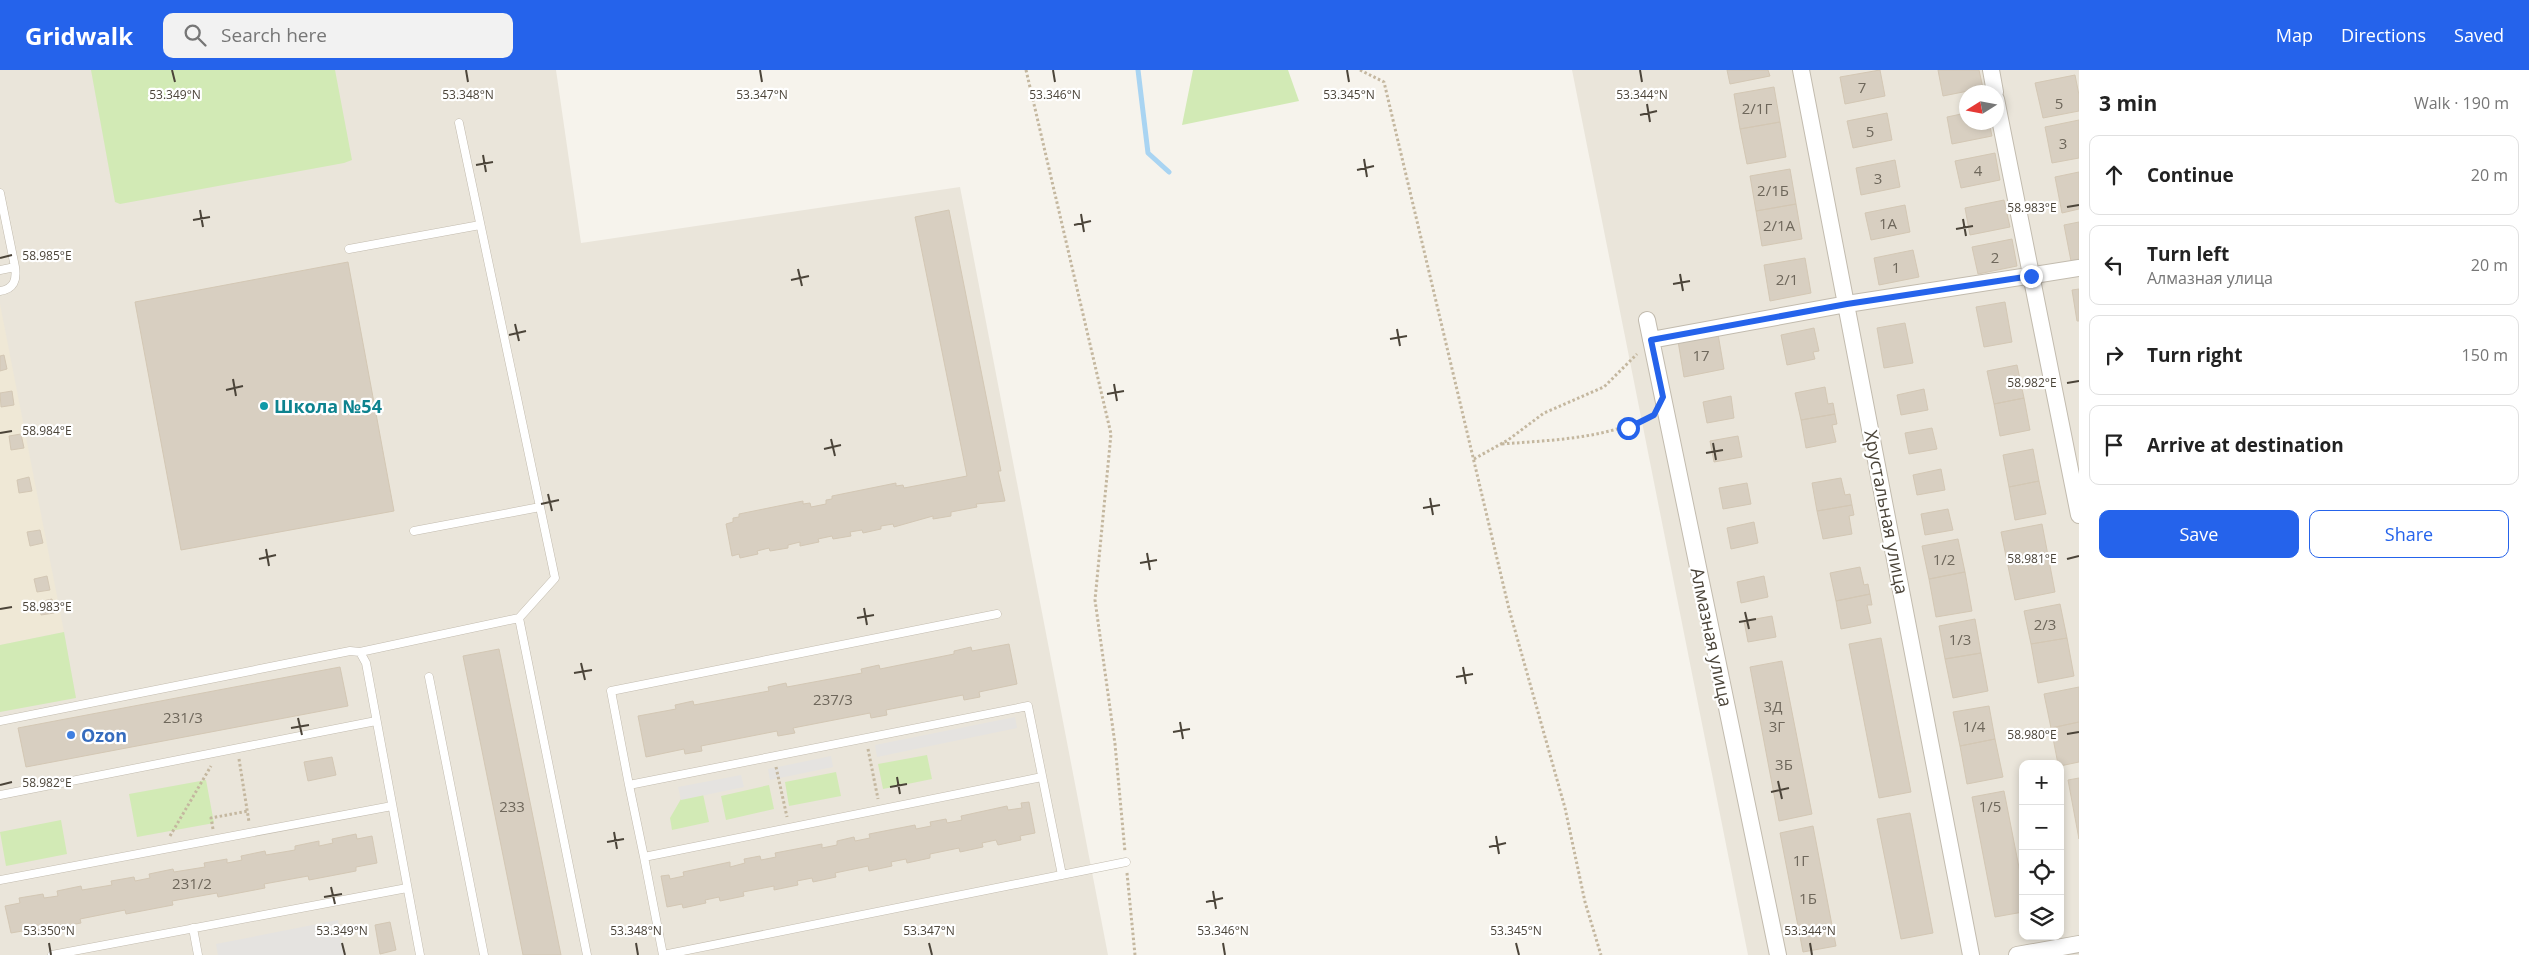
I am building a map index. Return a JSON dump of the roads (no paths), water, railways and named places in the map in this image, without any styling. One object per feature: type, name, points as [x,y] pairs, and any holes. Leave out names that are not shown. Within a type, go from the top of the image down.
[{"type":"street","name":"Хрустальная улица","points":[[1801,70],[1971,955]]},
{"type":"street","points":[[1991,70],[1994,85]]},
{"type":"street","points":[[2002,130],[2079,515]]},
{"type":"street","points":[[1651,340],[1847,304],[2079,268]]},
{"type":"street","name":"Алмазная улица","points":[[1647,320],[1778,955]]},
{"type":"street","points":[[2017,955],[2079,944]]},
{"type":"lane","points":[[0,721],[350,651],[360,652],[518,618],[555,578],[459,123]]},
{"type":"lane","points":[[0,193],[15,267],[15,282],[12,287],[0,291]]},
{"type":"lane","points":[[349,249],[480,225]]},
{"type":"lane","points":[[0,270],[15,267]]},
{"type":"lane","points":[[414,531],[540,507]]},
{"type":"lane","points":[[997,614],[611,691],[663,955],[1126,862]]},
{"type":"lane","points":[[518,618],[587,955]]},
{"type":"lane","points":[[360,652],[366,663],[420,955]]},
{"type":"lane","points":[[429,677],[484,955]]},
{"type":"lane","points":[[630,786],[1028,706],[1062,875]]},
{"type":"lane","points":[[0,795],[376,720]]},
{"type":"lane","points":[[644,857],[1042,777]]},
{"type":"lane","points":[[0,880],[392,806]]},
{"type":"lane","points":[[52,955],[407,888]]},
{"type":"lane","points":[[193,928],[198,955]]},
{"type":"waterway","points":[[1138,70],[1148,153],[1169,172]]},
{"type":"place","name":"Школа №54","points":[[264,406]]},
{"type":"place","name":"Ozon","points":[[71,735]]}]
